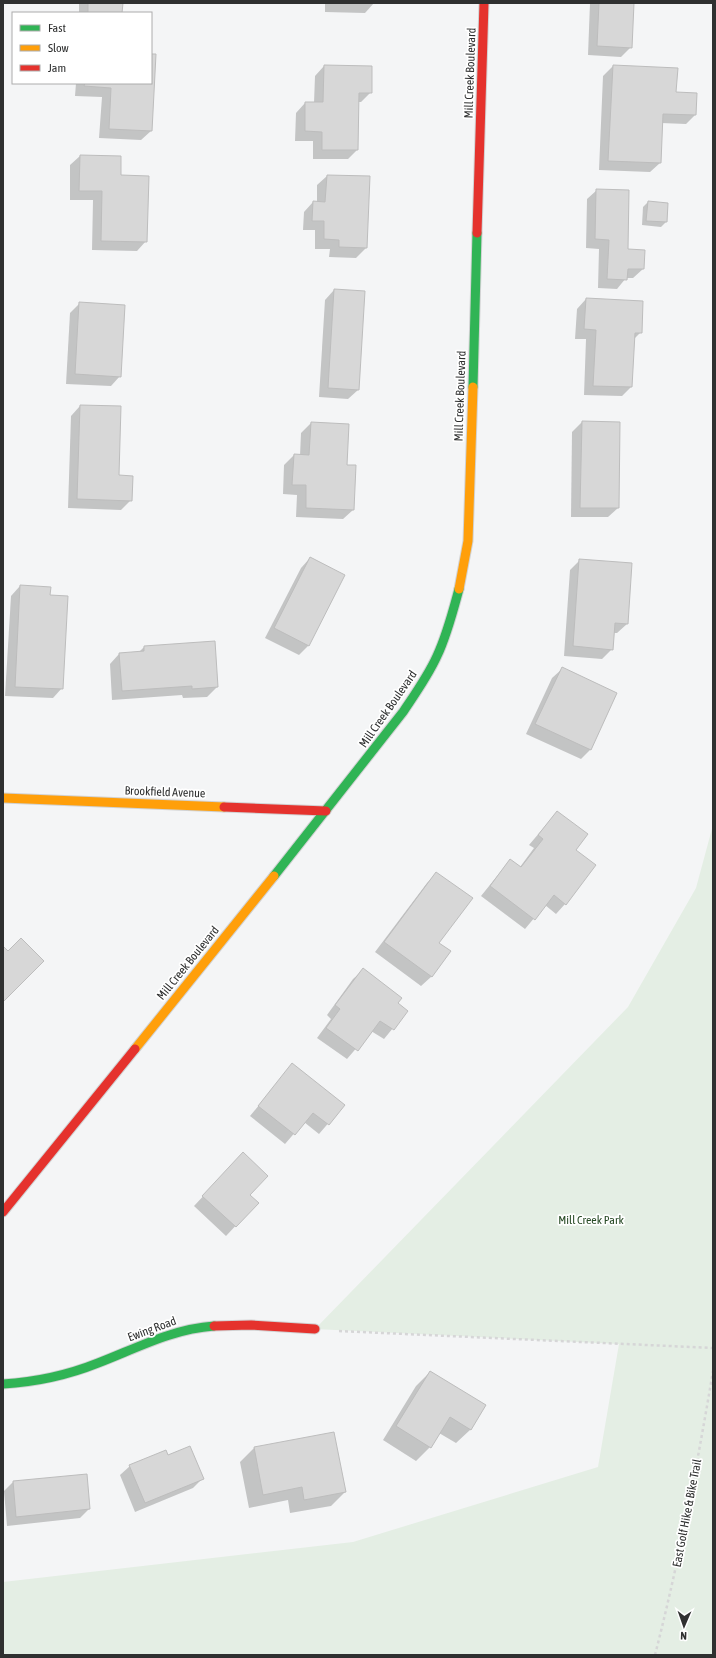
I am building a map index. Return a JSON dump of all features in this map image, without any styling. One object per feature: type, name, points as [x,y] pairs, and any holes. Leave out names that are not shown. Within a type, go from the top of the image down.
[{"type":"street","name":"Mill Creek Boulevard","points":[[3,1212],[326,811],[403,712],[421,685],[437,656],[452,616],[462,579],[468,541],[484,3]]},
{"type":"street","name":"Brookfield Avenue","points":[[3,798],[326,811]]},
{"type":"street","name":"Ewing Road","points":[[3,1384],[50,1378],[81,1370],[150,1339],[187,1329],[227,1325],[315,1329]]},
{"type":"path","points":[[315,1329],[713,1348]]},
{"type":"path","name":"East Golf Hike & Bike Trail","points":[[656,1655],[696,1473],[713,1371]]},
{"type":"green space","name":"Mill Creek Park","points":[[713,825],[713,1655],[3,1655],[3,1582],[353,1542],[598,1467],[619,1344],[315,1329],[628,1007],[696,888]]},
{"type":"building","points":[[88,3],[123,3],[122,12],[88,12]]},
{"type":"building","points":[[599,3],[634,3],[632,48],[597,46]]},
{"type":"building","points":[[152,54],[156,54],[152,131],[109,129],[111,88],[84,86],[85,84],[152,84]]},
{"type":"building","points":[[324,65],[372,66],[372,93],[359,93],[358,150],[322,150],[322,132],[305,131],[305,102],[323,102]]},
{"type":"building","points":[[613,65],[678,68],[676,92],[697,93],[696,115],[663,114],[661,163],[608,161]]},
{"type":"building","points":[[80,155],[121,156],[121,175],[149,176],[147,242],[101,241],[102,191],[79,191]]},
{"type":"building","points":[[327,175],[370,176],[367,248],[339,247],[339,240],[324,239],[324,221],[312,221],[313,201],[325,202]]},
{"type":"building","points":[[596,189],[629,190],[628,249],[645,250],[644,269],[628,269],[627,280],[607,279],[609,240],[595,239]]},
{"type":"building","points":[[648,201],[668,203],[667,222],[646,221]]},
{"type":"building","points":[[334,289],[365,291],[359,390],[328,388]]},
{"type":"building","points":[[586,298],[643,301],[642,333],[635,333],[632,387],[593,386],[596,330],[584,329]]},
{"type":"building","points":[[79,302],[125,305],[121,377],[75,374]]},
{"type":"building","points":[[80,405],[121,406],[119,475],[133,476],[132,501],[77,499]]},
{"type":"building","points":[[582,421],[620,422],[619,508],[580,508]]},
{"type":"building","points":[[311,422],[349,424],[347,465],[356,465],[354,510],[306,508],[306,485],[292,485],[294,454],[309,455]]},
{"type":"building","points":[[310,557],[345,575],[309,646],[274,628]]},
{"type":"building","points":[[579,559],[632,563],[628,624],[615,623],[613,650],[573,646]]},
{"type":"building","points":[[20,585],[51,587],[50,595],[68,596],[63,689],[15,687]]},
{"type":"building","points":[[215,641],[218,687],[192,689],[192,686],[122,691],[119,653],[144,651],[144,646]]},
{"type":"building","points":[[562,667],[617,693],[591,750],[535,724]]},
{"type":"building","points":[[557,811],[588,834],[576,850],[596,865],[566,905],[554,895],[535,920],[490,886],[510,859],[521,867],[543,839],[538,835]]},
{"type":"building","points":[[436,872],[473,898],[439,943],[451,951],[432,977],[384,942]]},
{"type":"building","points":[[21,938],[44,961],[3,1002],[3,946],[8,951]]},
{"type":"building","points":[[363,968],[402,998],[398,1003],[408,1011],[394,1030],[380,1021],[358,1051],[326,1028],[340,1009],[335,1005]]},
{"type":"building","points":[[292,1063],[345,1105],[329,1125],[313,1113],[295,1135],[258,1106]]},
{"type":"building","points":[[243,1152],[268,1176],[250,1195],[259,1203],[236,1227],[202,1196]]},
{"type":"building","points":[[430,1371],[486,1405],[471,1430],[450,1417],[431,1448],[396,1426]]},
{"type":"building","points":[[334,1432],[346,1492],[304,1500],[302,1487],[263,1495],[254,1447]]},
{"type":"building","points":[[190,1446],[204,1479],[145,1503],[129,1465],[166,1450],[168,1455]]},
{"type":"building","points":[[87,1474],[90,1509],[16,1517],[13,1481]]},
{"type":"traffic: fast","points":[[473,387],[477,233]]},
{"type":"traffic: fast","points":[[274,876],[403,712],[421,685],[441,648],[450,623],[459,589]]},
{"type":"traffic: fast","points":[[3,1384],[28,1382],[63,1374],[87,1367],[169,1335],[214,1326]]},
{"type":"traffic: slow","points":[[459,589],[468,541],[473,387]]},
{"type":"traffic: slow","points":[[3,798],[224,807]]},
{"type":"traffic: slow","points":[[135,1049],[274,876]]},
{"type":"traffic: jam","points":[[477,233],[484,3]]},
{"type":"traffic: jam","points":[[224,807],[326,811]]},
{"type":"traffic: jam","points":[[3,1212],[135,1049]]},
{"type":"traffic: jam","points":[[214,1326],[251,1325],[315,1329]]}]
